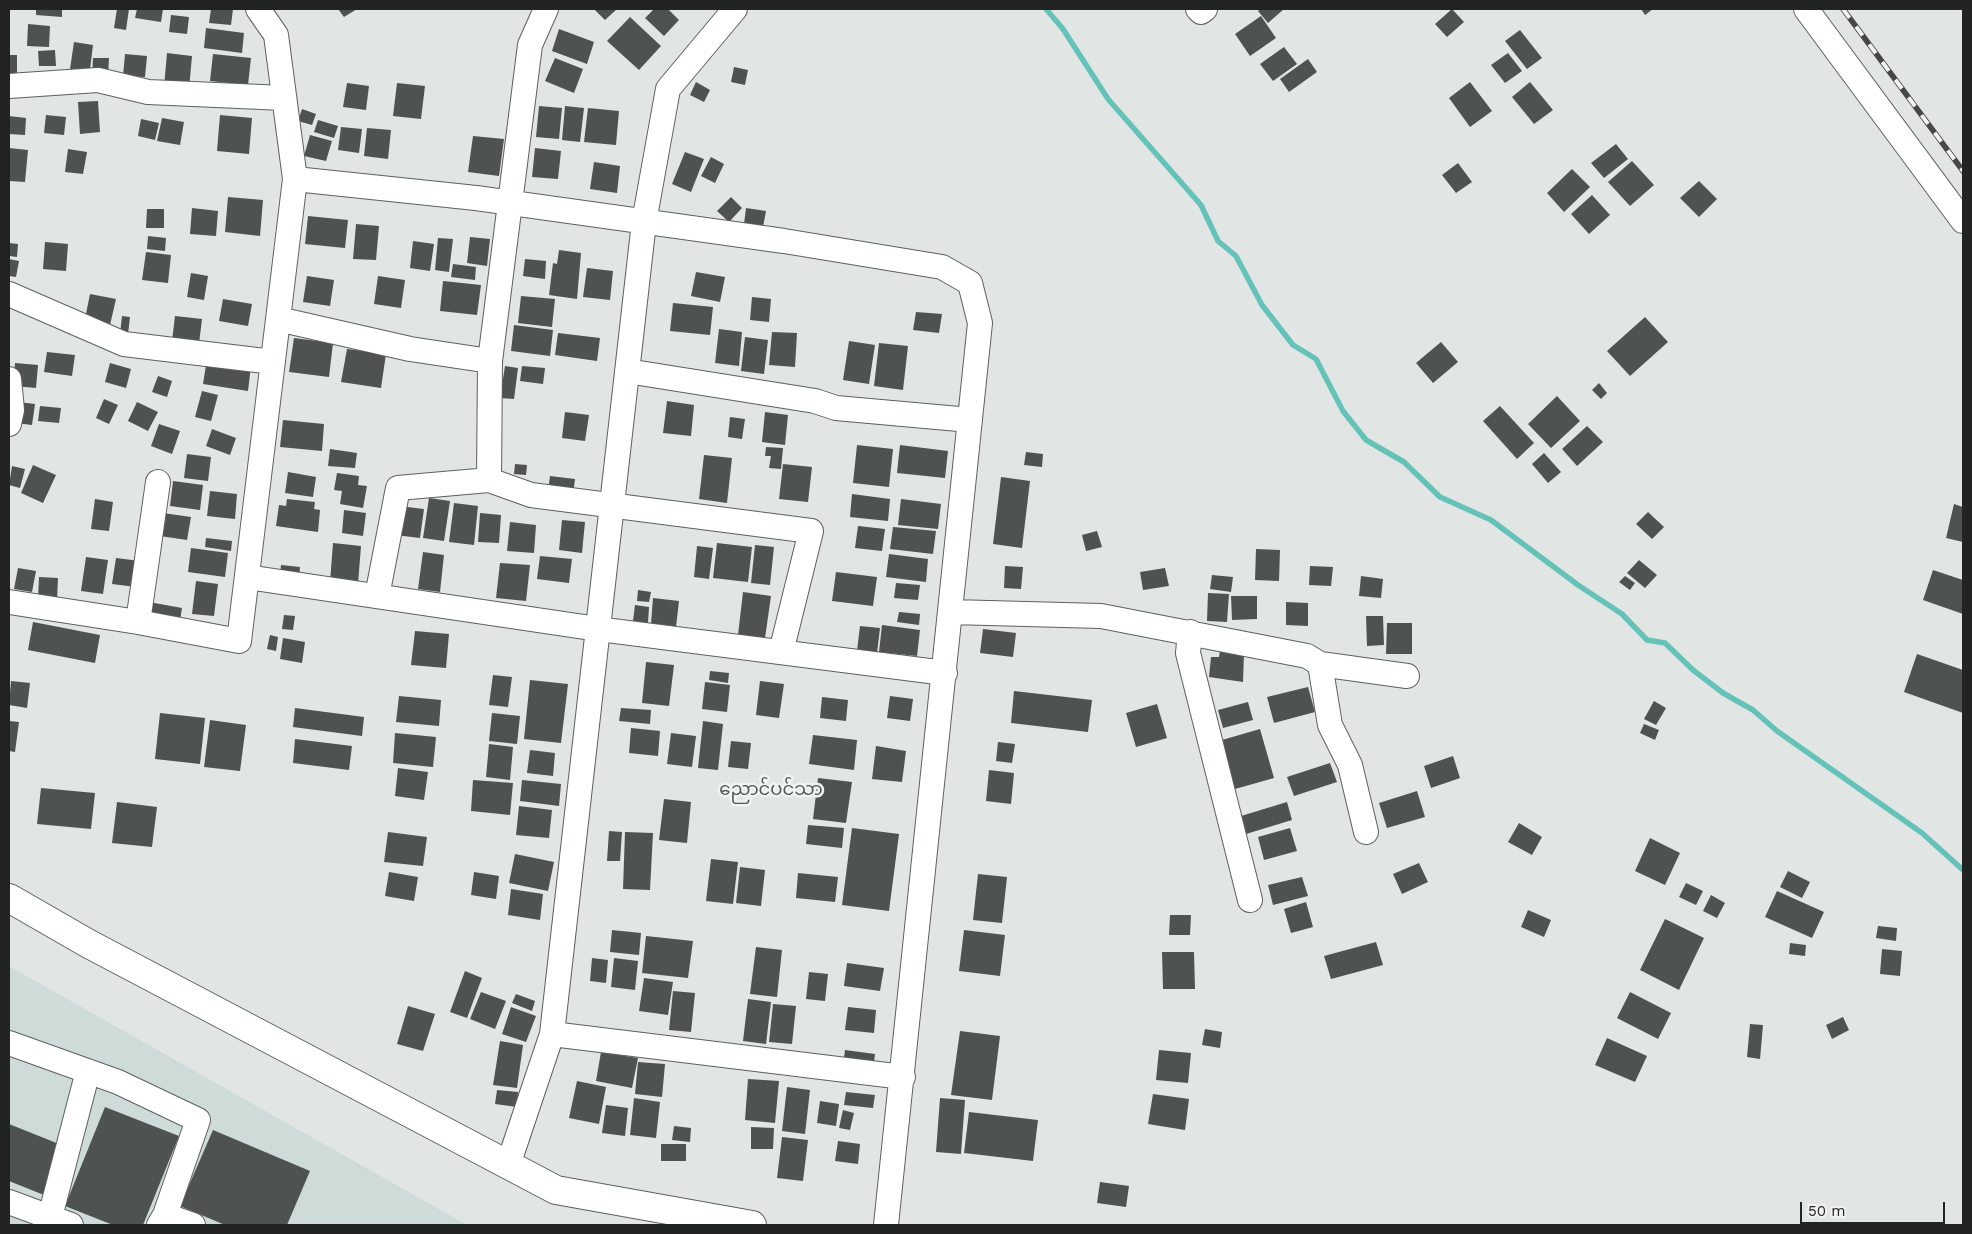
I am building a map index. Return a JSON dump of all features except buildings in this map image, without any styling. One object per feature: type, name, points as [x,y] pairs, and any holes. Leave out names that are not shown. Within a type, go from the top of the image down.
[{"type":"highway","points":[[9,898],[98,949],[556,1190],[752,1225]]},
{"type":"street","points":[[9,602],[138,622],[238,641],[295,179],[276,35],[258,9]]},
{"type":"street","points":[[489,480],[490,361],[512,203],[530,45],[546,9]]},
{"type":"street","points":[[508,1165],[552,1034],[644,222],[668,89],[735,9]]},
{"type":"street","points":[[1198,9],[1201,12],[1205,9]]},
{"type":"street","points":[[1806,9],[1963,221]]},
{"type":"street","points":[[9,86],[98,80],[148,92],[284,98]]},
{"type":"street","points":[[295,179],[512,203],[784,241],[942,267],[970,283],[980,323],[903,1077],[886,1225]]},
{"type":"street","points":[[9,294],[124,344],[273,362]]},
{"type":"street","points":[[278,319],[410,349],[490,361]]},
{"type":"street","points":[[628,372],[815,401],[836,408],[970,420]]},
{"type":"street","points":[[9,379],[12,410],[9,424]]},
{"type":"street","points":[[377,596],[398,488],[489,480],[531,495],[811,531],[781,652]]},
{"type":"street","points":[[138,622],[158,482]]},
{"type":"street","points":[[246,577],[598,629],[945,673]]},
{"type":"street","points":[[951,612],[1101,616],[1306,656],[1320,664],[1407,676]]},
{"type":"street","points":[[1190,632],[1188,653],[1250,900]]},
{"type":"street","points":[[1320,664],[1330,725],[1350,765],[1366,832]]},
{"type":"street","points":[[552,1034],[903,1077]]},
{"type":"street","points":[[9,1043],[118,1082],[198,1120],[162,1220],[193,1225]]},
{"type":"street","points":[[9,1202],[61,1221],[88,1071]]},
{"type":"shaded area","points":[[9,966],[467,1225],[9,1225]]},
{"type":"waterway","points":[[1046,9],[1063,29],[1108,99],[1201,205],[1218,241],[1236,256],[1262,305],[1293,345],[1316,359],[1343,411],[1366,440],[1404,462],[1440,497],[1491,520],[1578,585],[1622,614],[1647,640],[1665,643],[1693,670],[1723,693],[1753,710],[1777,731],[1922,833],[1963,870]]},
{"type":"railway","points":[[1843,9],[1963,171]]},
{"type":"district","name":"ညောင်ပင်သာ","points":[[771,790]]}]
